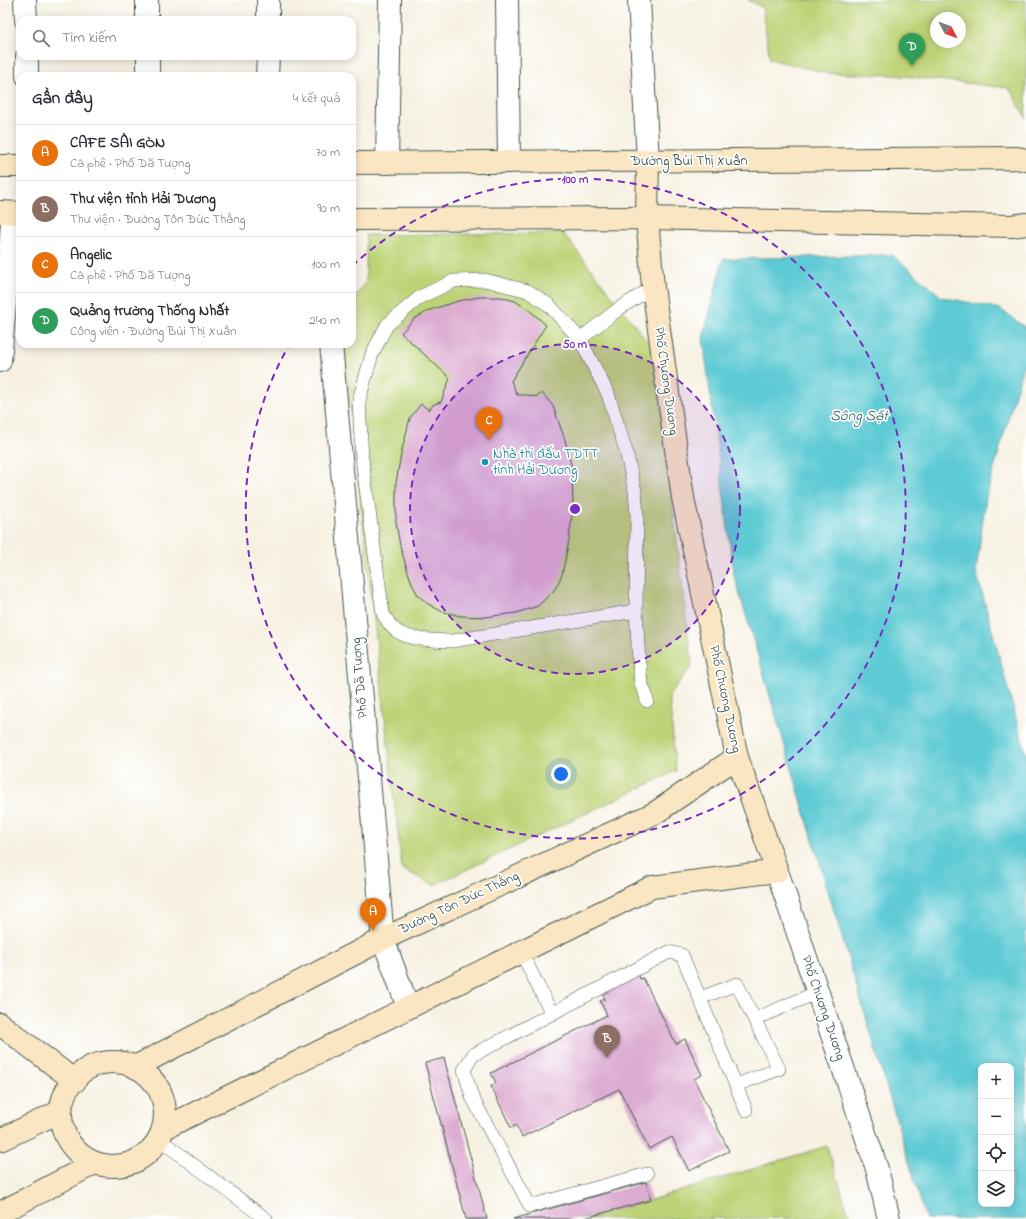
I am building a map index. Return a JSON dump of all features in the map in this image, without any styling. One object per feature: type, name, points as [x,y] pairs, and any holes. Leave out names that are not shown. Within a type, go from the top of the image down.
[{"type":"street","points":[[25,0],[26,16]]},
{"type":"street","points":[[147,0],[148,16]]},
{"type":"street","points":[[268,0],[268,16]]},
{"type":"street","points":[[388,163],[390,0]]},
{"type":"street","points":[[507,0],[509,162]]},
{"type":"street","points":[[639,0],[648,161]]},
{"type":"street","points":[[26,60],[27,72]]},
{"type":"street","points":[[148,60],[148,72]]},
{"type":"street","points":[[267,72],[268,60]]},
{"type":"street","name":"Đường Bùi Thị Xuân","points":[[356,163],[1017,158],[1026,160]]},
{"type":"street","name":"Phố Chương Dương","points":[[648,161],[647,218],[653,286],[683,498],[737,757],[877,1169],[889,1219]]},
{"type":"street","points":[[0,166],[16,166]]},
{"type":"street","points":[[0,361],[11,213]]},
{"type":"street","points":[[356,219],[647,218],[1012,226],[1026,224]]},
{"type":"street","name":"Phố Dã Tượng","points":[[332,348],[383,939],[408,1007]]},
{"type":"street","name":"Đường Tôn Đức Thắng","points":[[135,1067],[383,939],[655,813],[737,757]]},
{"type":"street","points":[[161,1134],[408,1007],[652,887],[777,871]]},
{"type":"street","points":[[0,1024],[75,1080]]},
{"type":"street","points":[[105,1062],[128,1064],[135,1067],[148,1075],[162,1094],[166,1117],[161,1134],[143,1157],[122,1166],[99,1164],[78,1153],[65,1134],[61,1111],[68,1088],[83,1071],[105,1062]]},
{"type":"street","points":[[0,1140],[61,1111]]},
{"type":"street","points":[[0,1213],[96,1162]]},
{"type":"lane","points":[[636,611],[452,641],[424,640],[405,635],[392,628],[383,614],[362,458],[359,400],[372,354],[387,325],[420,298],[454,281],[485,280],[528,291],[549,304],[580,339],[608,394],[626,451],[635,491],[637,515],[636,611],[638,662],[641,684],[647,701]]},
{"type":"lane","points":[[580,339],[620,308],[653,286]]},
{"type":"lane","points":[[521,952],[552,1014]]},
{"type":"lane","points":[[647,1174],[530,1206],[472,1097],[464,1070],[473,1055],[669,952],[682,955],[746,1110]]},
{"type":"lane","points":[[700,998],[737,984],[779,1069],[736,1085]]},
{"type":"lane","points":[[755,1019],[818,992]]},
{"type":"lane","points":[[161,1134],[266,1219]]},
{"type":"green space","points":[[748,0],[1026,0],[1026,118],[1009,88],[894,75],[825,73],[770,59],[762,7]]},
{"type":"green space","points":[[563,233],[654,350],[692,666],[669,695],[676,771],[434,885],[402,869],[343,348],[356,348],[356,296],[366,282],[366,235]]},
{"type":"green space","points":[[827,1146],[850,1218],[581,1219],[651,1200]]},
{"type":"water","name":"Sông Sặt","points":[[892,255],[942,297],[1000,309],[1026,328],[1026,356],[986,497],[976,571],[1026,755],[1026,1219],[926,1219],[734,575],[703,338],[723,259]]},
{"type":"building","name":"Nhà thi đấu TDTT tỉnh Hải Dương","points":[[479,297],[501,297],[515,301],[529,310],[546,325],[511,381],[517,395],[536,397],[542,393],[553,406],[565,440],[572,469],[573,507],[569,540],[562,575],[555,589],[538,606],[516,613],[485,617],[460,616],[441,611],[428,604],[418,595],[413,586],[400,546],[396,522],[396,483],[401,454],[410,418],[421,404],[429,410],[434,404],[441,402],[450,378],[401,333],[414,319],[430,310],[458,301]]},
{"type":"building","points":[[638,973],[640,979],[643,978],[676,1044],[685,1039],[702,1075],[694,1079],[729,1151],[689,1171],[672,1137],[649,1149],[619,1089],[522,1137],[516,1125],[511,1128],[491,1086],[496,1083],[491,1073],[607,1015],[600,1001],[605,999],[601,991]]},
{"type":"building","points":[[444,1058],[487,1219],[466,1219],[425,1063]]},
{"type":"building","points":[[646,1182],[651,1200],[581,1219],[513,1219]]},
{"type":"place","name":"Quảng trường Thống Nhất","points":[[912,66]]},
{"type":"place","name":"Angelic","points":[[489,440]]},
{"type":"place","name":"Nhà thi đấu TDTT tỉnh Hải Dương","points":[[485,462]]},
{"type":"place","name":"CAFE SÀI GÒN","points":[[373,931]]},
{"type":"place","name":"Thư viện tỉnh Hải Dương","points":[[607,1058]]}]
